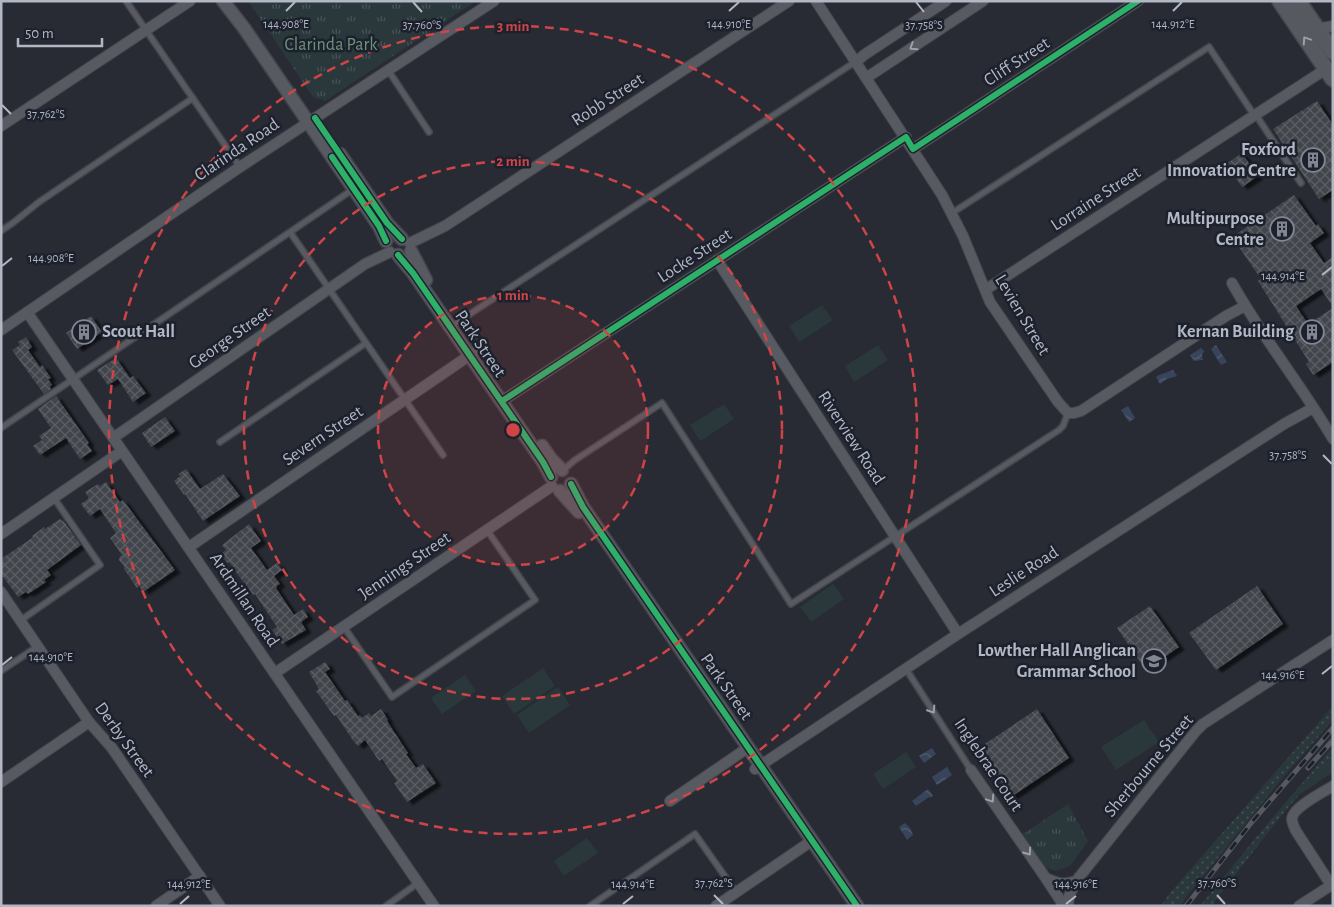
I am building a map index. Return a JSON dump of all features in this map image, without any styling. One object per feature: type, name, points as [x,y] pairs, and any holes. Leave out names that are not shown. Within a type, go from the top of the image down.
[{"type":"main road","points":[[1280,1],[1329,74]]},
{"type":"main road","points":[[1298,1],[1333,52]]},
{"type":"street","name":"Park Street","points":[[223,1],[312,120]]},
{"type":"street","name":"Park Street","points":[[235,1],[357,186],[380,226],[390,249],[412,273],[453,325],[505,399],[543,462],[583,506],[758,767],[810,842],[858,906]]},
{"type":"street","name":"Clarinda Road","points":[[1,330],[240,167],[494,1]]},
{"type":"street","name":"Robb Street","points":[[408,246],[445,226],[789,1]]},
{"type":"street","name":"Levien Street","points":[[816,1],[942,195],[998,315],[1058,402],[1068,413]]},
{"type":"street","points":[[856,62],[946,1]]},
{"type":"street","points":[[866,78],[984,1]]},
{"type":"street","name":"Cliff Street","points":[[913,149],[1138,1]]},
{"type":"street","points":[[1,126],[189,2]]},
{"type":"street","points":[[1317,29],[1333,26]]},
{"type":"street","name":"Lorraine Street","points":[[985,290],[1255,115],[1329,74]]},
{"type":"street","name":"Locke Street","points":[[505,399],[906,137]]},
{"type":"street","name":"Park Street","points":[[357,186],[408,246],[453,325]]},
{"type":"street","points":[[391,238],[408,246],[404,256],[390,249],[391,238]]},
{"type":"street","name":"George Street","points":[[113,438],[365,264],[390,249]]},
{"type":"street","name":"Riverview Road","points":[[717,260],[958,634]]},
{"type":"street","points":[[1232,284],[1333,440]]},
{"type":"street","points":[[1068,413],[1081,411],[1226,316],[1245,306]]},
{"type":"street","name":"Ardmillan Road","points":[[27,312],[434,906]]},
{"type":"street","name":"Severn Street","points":[[189,547],[473,353]]},
{"type":"street","name":"Leslie Road","points":[[758,767],[958,634],[1284,424],[1314,408]]},
{"type":"street","points":[[1,534],[122,451]]},
{"type":"street","name":"Jennings Street","points":[[274,673],[560,480]]},
{"type":"street","name":"Derby Street","points":[[1,592],[89,722],[112,748],[220,906]]},
{"type":"street","name":"Sherbourne Street","points":[[1068,906],[1069,896],[1076,881],[1196,731],[1333,640]]},
{"type":"street","points":[[1,782],[89,722]]},
{"type":"street","points":[[670,801],[746,749]]},
{"type":"street","name":"Inglebrae Court","points":[[971,770],[1064,906]]},
{"type":"street","points":[[1299,906],[1332,885],[1296,831],[1292,817],[1294,812],[1300,807],[1333,786]]},
{"type":"street","points":[[716,906],[810,842]]},
{"type":"street","name":"Park Street","points":[[810,842],[849,906]]},
{"type":"street","points":[[156,906],[200,876]]},
{"type":"street","points":[[1045,877],[1064,884],[1076,881]]},
{"type":"lane","points":[[126,1],[240,167]]},
{"type":"lane","points":[[952,213],[1209,47],[1301,183]]},
{"type":"lane","points":[[453,325],[856,62]]},
{"type":"lane","points":[[388,70],[429,132]]},
{"type":"lane","points":[[1,231],[39,202],[193,98]]},
{"type":"lane","points":[[1,428],[357,186]]},
{"type":"lane","points":[[290,232],[443,455]]},
{"type":"lane","points":[[220,442],[366,343]]},
{"type":"lane","points":[[560,480],[575,460],[662,403],[791,604],[1059,430],[1063,426],[1068,413]]},
{"type":"lane","points":[[21,620],[100,565],[54,498]]},
{"type":"lane","points":[[344,626],[392,697],[535,600],[487,530]]},
{"type":"lane","points":[[1,671],[38,646]]},
{"type":"lane","name":"Inglebrae Court","points":[[906,669],[971,770]]},
{"type":"lane","points":[[590,906],[695,834],[736,892]]},
{"type":"lane","points":[[386,906],[418,883]]},
{"type":"green space","name":"Clarinda Park","points":[[248,1],[476,1],[325,101],[313,97]]},
{"type":"green space","points":[[822,305],[833,320],[799,342],[789,326]]},
{"type":"green space","points":[[878,345],[888,360],[854,382],[845,366]]},
{"type":"green space","points":[[724,404],[734,419],[700,441],[690,425]]},
{"type":"green space","points":[[833,584],[844,599],[811,622],[800,607]]},
{"type":"green space","points":[[543,668],[555,686],[514,714],[502,696]]},
{"type":"green space","points":[[465,675],[476,691],[442,714],[431,698]]},
{"type":"green space","points":[[558,687],[570,705],[529,733],[517,715]]},
{"type":"green space","points":[[1333,706],[1333,720],[1285,775],[1179,906],[1161,906],[1169,894]]},
{"type":"green space","points":[[1144,720],[1159,742],[1116,770],[1101,747]]},
{"type":"green space","points":[[1333,747],[1333,754],[1298,793],[1299,795],[1211,906],[1200,906],[1268,823]]},
{"type":"green space","points":[[906,752],[916,767],[883,789],[873,774]]},
{"type":"green space","points":[[1333,754],[1333,772],[1299,795],[1298,793]]},
{"type":"green space","points":[[1068,804],[1088,841],[1070,866],[1056,871],[1043,867],[1023,834]]},
{"type":"green space","points":[[587,838],[598,853],[564,876],[554,861]]},
{"type":"water","points":[[1216,345],[1227,362],[1221,365],[1211,349]]},
{"type":"water","points":[[1201,348],[1204,351],[1202,355],[1203,360],[1194,361],[1190,355]]},
{"type":"water","points":[[1173,370],[1177,376],[1167,379],[1160,384],[1156,377]]},
{"type":"water","points":[[1128,406],[1135,418],[1129,422],[1121,410]]},
{"type":"water","points":[[932,748],[936,754],[924,763],[919,756]]},
{"type":"water","points":[[947,767],[952,775],[937,785],[932,777]]},
{"type":"water","points":[[928,789],[933,796],[916,806],[912,801]]},
{"type":"water","points":[[905,823],[913,835],[907,840],[899,827]]},
{"type":"building","name":"Foxford Innovation Centre","points":[[1317,101],[1333,125],[1333,190],[1319,199],[1273,129]]},
{"type":"building","points":[[1242,153],[1258,176],[1242,187],[1226,164]]},
{"type":"building","points":[[1294,195],[1316,226],[1318,224],[1324,233],[1310,243],[1324,263],[1333,257],[1333,307],[1321,289],[1296,306],[1308,324],[1333,308],[1333,362],[1313,375],[1306,364],[1309,362],[1258,281],[1261,279],[1232,237]]},
{"type":"building","name":"Scout Hall","points":[[91,316],[102,332],[77,349],[66,333]]},
{"type":"building","points":[[26,337],[32,347],[28,350],[40,367],[42,365],[51,378],[48,379],[52,385],[50,386],[51,389],[44,394],[12,350],[20,345],[18,342]]},
{"type":"building","points":[[116,358],[130,378],[133,376],[146,393],[133,402],[118,379],[108,385],[97,370]]},
{"type":"building","points":[[56,396],[89,443],[87,444],[92,451],[80,459],[66,438],[40,455],[33,446],[42,440],[39,436],[51,428],[38,409]]},
{"type":"building","points":[[165,417],[175,431],[151,447],[142,433]]},
{"type":"building","points":[[186,469],[200,489],[223,474],[240,496],[203,521],[174,481],[180,476],[178,474]]},
{"type":"building","points":[[106,482],[120,502],[123,500],[175,570],[143,592],[139,586],[137,588],[119,560],[122,555],[110,538],[116,533],[100,509],[90,516],[81,504],[89,498],[85,492],[98,484],[100,486]]},
{"type":"building","points":[[60,519],[63,520],[81,545],[47,570],[51,575],[44,580],[46,582],[28,594],[26,592],[18,597],[1,574],[1,559],[32,538],[44,527],[45,529]]},
{"type":"building","points":[[249,524],[261,541],[251,548],[267,570],[277,563],[282,570],[274,576],[280,584],[276,588],[294,615],[303,609],[308,617],[301,622],[306,630],[282,644],[272,630],[277,627],[255,594],[253,595],[221,554],[226,550],[222,545]]},
{"type":"building","points":[[1257,586],[1283,624],[1216,670],[1189,633]]},
{"type":"building","points":[[1150,606],[1179,647],[1146,670],[1117,628]]},
{"type":"building","points":[[325,662],[330,669],[325,672],[358,716],[360,715],[362,718],[369,713],[371,716],[381,709],[416,768],[423,764],[436,783],[407,802],[394,783],[397,781],[382,759],[379,761],[365,740],[358,746],[354,742],[336,715],[334,716],[316,691],[319,689],[309,672]]},
{"type":"building","points":[[1037,709],[1069,758],[1011,797],[979,748]]},
{"type":"railway","points":[[1186,906],[1251,823],[1333,728]]},
{"type":"railway","points":[[1308,768],[1333,740]]},
{"type":"cycle path","points":[[502,401],[906,137],[913,149],[1138,1]]},
{"type":"cycle path","points":[[315,118],[387,223],[402,239]]},
{"type":"cycle path","points":[[332,157],[379,226],[386,241]]},
{"type":"cycle path","points":[[398,255],[433,302],[543,462],[551,477]]},
{"type":"cycle path","points":[[571,484],[583,507],[857,906]]},
{"type":"place","name":"Foxford Innovation Centre","points":[[1313,160]]},
{"type":"place","name":"Multipurpose Centre","points":[[1282,229]]},
{"type":"place","name":"Scout Hall","points":[[84,332]]},
{"type":"place","name":"Kernan Building","points":[[1312,332]]},
{"type":"place","name":"Lowther Hall Anglican Grammar School","points":[[1154,661]]}]
